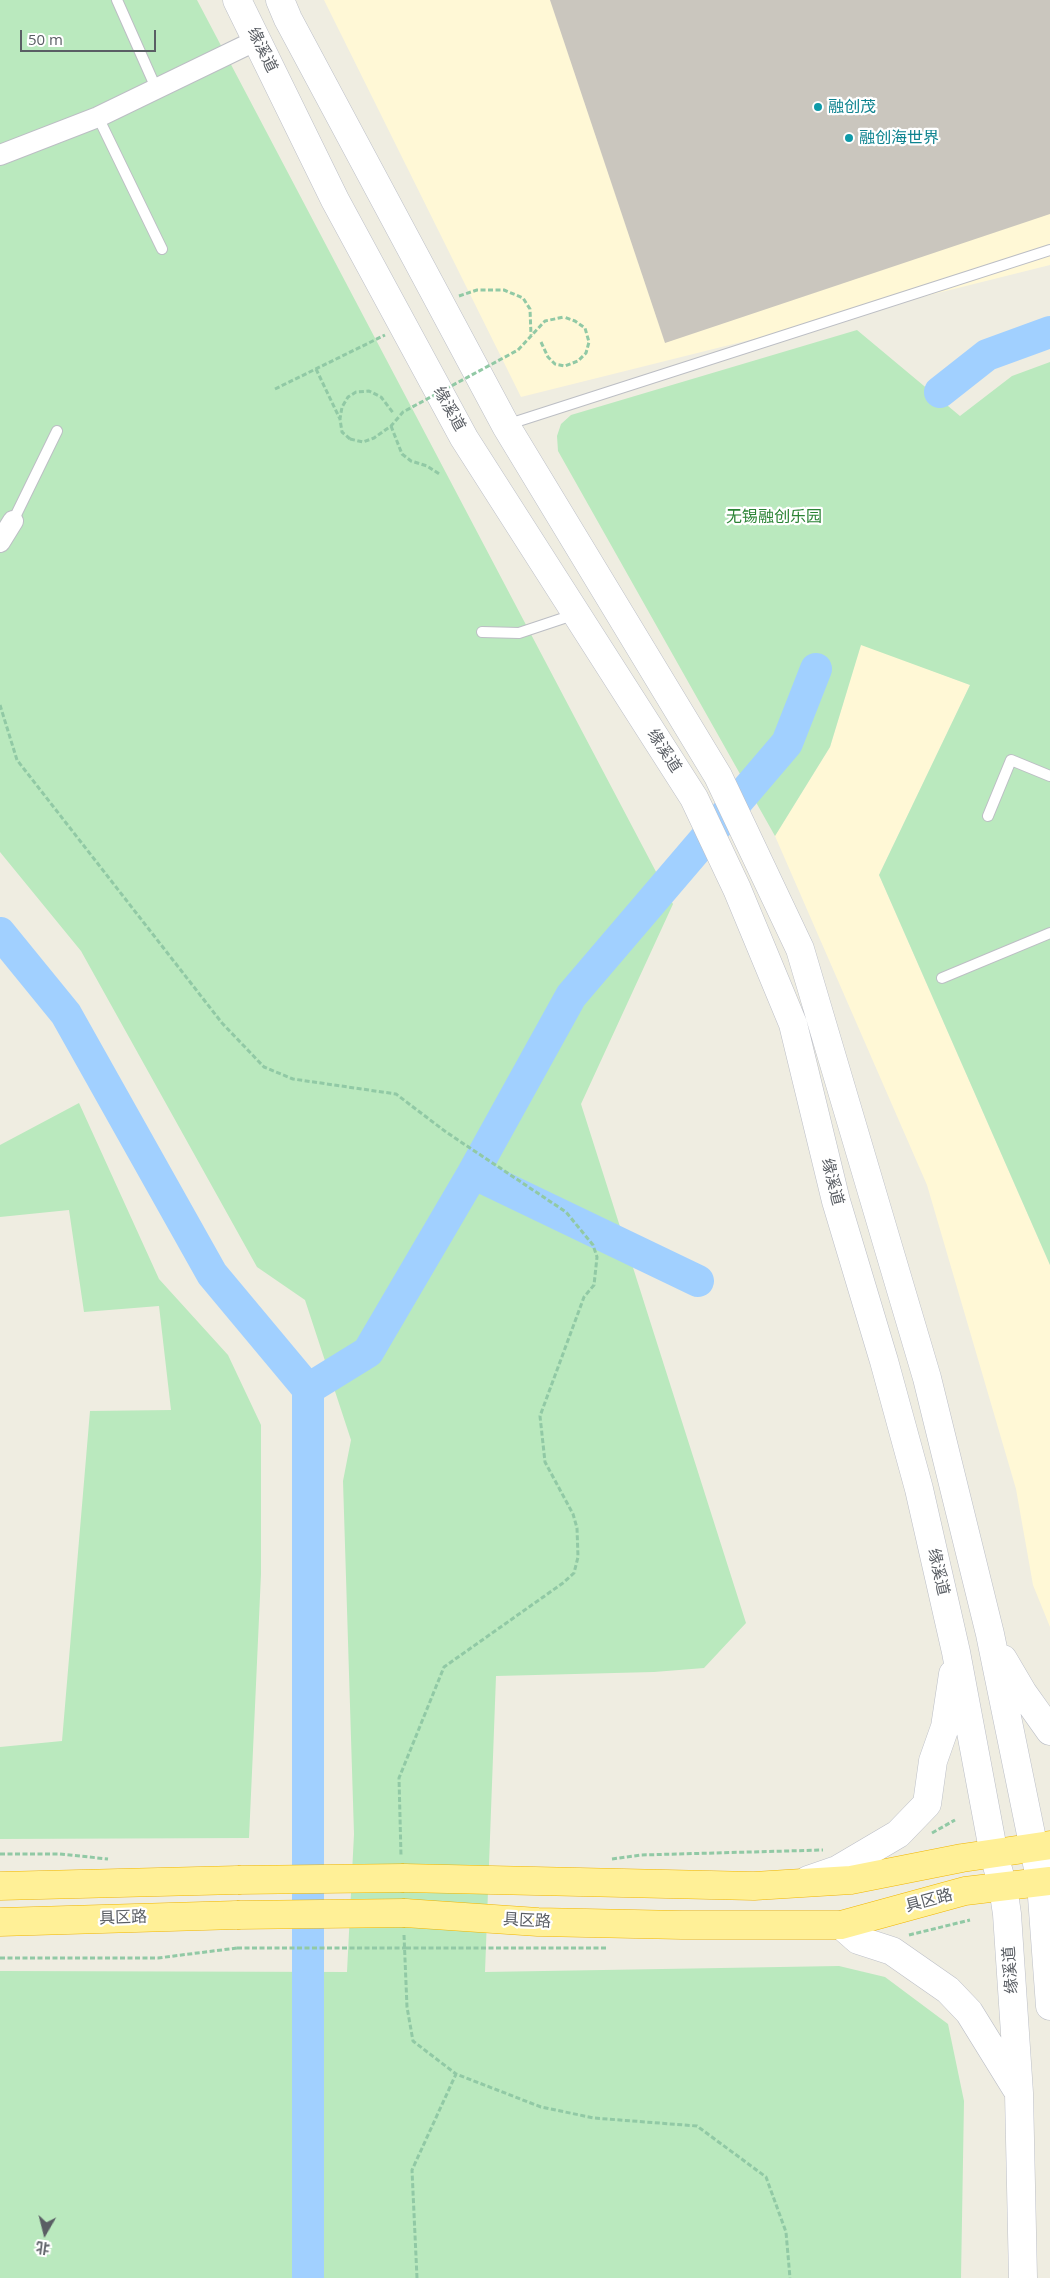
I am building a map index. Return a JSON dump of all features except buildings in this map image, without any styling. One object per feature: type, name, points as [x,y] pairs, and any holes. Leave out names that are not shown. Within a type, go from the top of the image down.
[{"type":"highway","points":[[0,1886],[238,1880],[403,1868],[754,1886],[851,1880],[962,1858],[994,1855],[1042,1846]]},
{"type":"highway","name":"具区路","points":[[0,1922],[238,1915],[682,1925],[841,1925],[965,1891],[1046,1882]]},
{"type":"main road","name":"缘溪道","points":[[237,0],[335,200],[464,438],[694,798],[737,889],[793,1024],[836,1201],[884,1361],[918,1489],[956,1652],[994,1855],[1003,1887],[1019,2093],[1022,2278]]},
{"type":"main road","name":"缘溪道","points":[[280,0],[288,19],[506,426],[718,776],[765,871],[800,949],[927,1378],[990,1634]]},
{"type":"main road","points":[[990,1634],[1022,1693],[1050,1731]]},
{"type":"main road","points":[[990,1634],[1042,1846],[1046,1882],[1050,2006]]},
{"type":"main road","points":[[796,1884],[837,1870],[871,1851],[898,1834],[927,1804],[933,1761],[945,1728],[956,1652]]},
{"type":"main road","points":[[841,1925],[858,1940],[892,1952],[948,1990],[969,2012],[992,2046],[1019,2093]]},
{"type":"street","points":[[0,155],[98,117],[257,40]]},
{"type":"street","points":[[0,542],[13,521]]},
{"type":"lane","points":[[117,0],[156,88]]},
{"type":"lane","points":[[98,117],[162,249]]},
{"type":"lane","points":[[506,426],[1050,250]]},
{"type":"lane","points":[[13,521],[57,430]]},
{"type":"lane","points":[[482,632],[519,633],[577,614]]},
{"type":"lane","points":[[988,816],[1011,760],[1050,776]]},
{"type":"lane","points":[[942,978],[1050,933]]},
{"type":"path","points":[[440,302],[476,290],[504,290],[523,298],[530,309],[531,335]]},
{"type":"path","points":[[316,369],[340,419],[342,432],[350,439],[363,442],[374,438],[392,426],[403,412],[518,350],[546,321],[564,317],[585,328],[589,342],[586,353],[578,361],[565,366],[555,364],[548,357],[541,342]]},
{"type":"path","points":[[275,388],[404,326]]},
{"type":"path","points":[[340,419],[342,407],[348,397],[356,392],[369,391],[381,397],[394,414]]},
{"type":"path","points":[[392,426],[402,454],[411,461],[427,466],[441,475]]},
{"type":"path","points":[[0,705],[17,760],[222,1023],[264,1067],[293,1079],[396,1094],[446,1132],[566,1212],[593,1245],[597,1257],[594,1285],[584,1297],[540,1416],[544,1462],[573,1514],[577,1528],[578,1557],[574,1573],[563,1583],[444,1667],[399,1778],[403,1868]]},
{"type":"path","points":[[930,1834],[955,1820]]},
{"type":"path","points":[[603,1860],[641,1854],[826,1850]]},
{"type":"path","points":[[405,1920],[407,2007],[413,2042],[456,2074],[541,2107],[594,2118],[697,2126],[766,2177],[786,2232],[790,2278]]},
{"type":"path","points":[[0,1958],[158,1958],[237,1948],[406,1948]]},
{"type":"path","points":[[417,2278],[412,2170],[456,2074]]},
{"type":"shaded area","points":[[324,0],[1050,0],[1050,265],[521,397]]},
{"type":"shaded area","points":[[861,644],[970,685],[879,875],[1050,1265],[1050,1627],[1033,1585],[1016,1489],[927,1185],[775,836],[830,747]]},
{"type":"green space","points":[[0,0],[197,0],[673,904],[581,1104],[746,1623],[704,1668],[654,1672],[496,1676],[485,1972],[839,1966],[885,1977],[948,2024],[964,2101],[961,2278],[0,2278],[0,1971],[347,1972],[354,1834],[343,1481],[351,1440],[305,1300],[257,1267],[81,951],[0,852]]},
{"type":"green space","name":"无锡融创乐园","points":[[857,330],[960,416],[1012,376],[1050,362],[1050,1265],[879,875],[970,685],[861,645],[830,747],[775,836],[558,451],[557,436],[561,424],[571,415]]},
{"type":"green space","points":[[79,1103],[159,1279],[228,1355],[261,1425],[261,1574],[249,1838],[0,1839],[0,1747],[62,1741],[90,1411],[171,1410],[159,1306],[84,1312],[69,1210],[0,1217],[0,1145]]},
{"type":"waterway","points":[[940,392],[987,355],[1050,332]]},
{"type":"waterway","points":[[0,933],[66,1014],[212,1274],[308,1389],[368,1352],[473,1173],[571,996],[787,743],[816,669]]},
{"type":"waterway","points":[[473,1173],[698,1281]]},
{"type":"waterway","points":[[308,1389],[308,2278]]},
{"type":"place","name":"融创茂","points":[[818,107]]},
{"type":"place","name":"融创海世界","points":[[849,138]]}]
